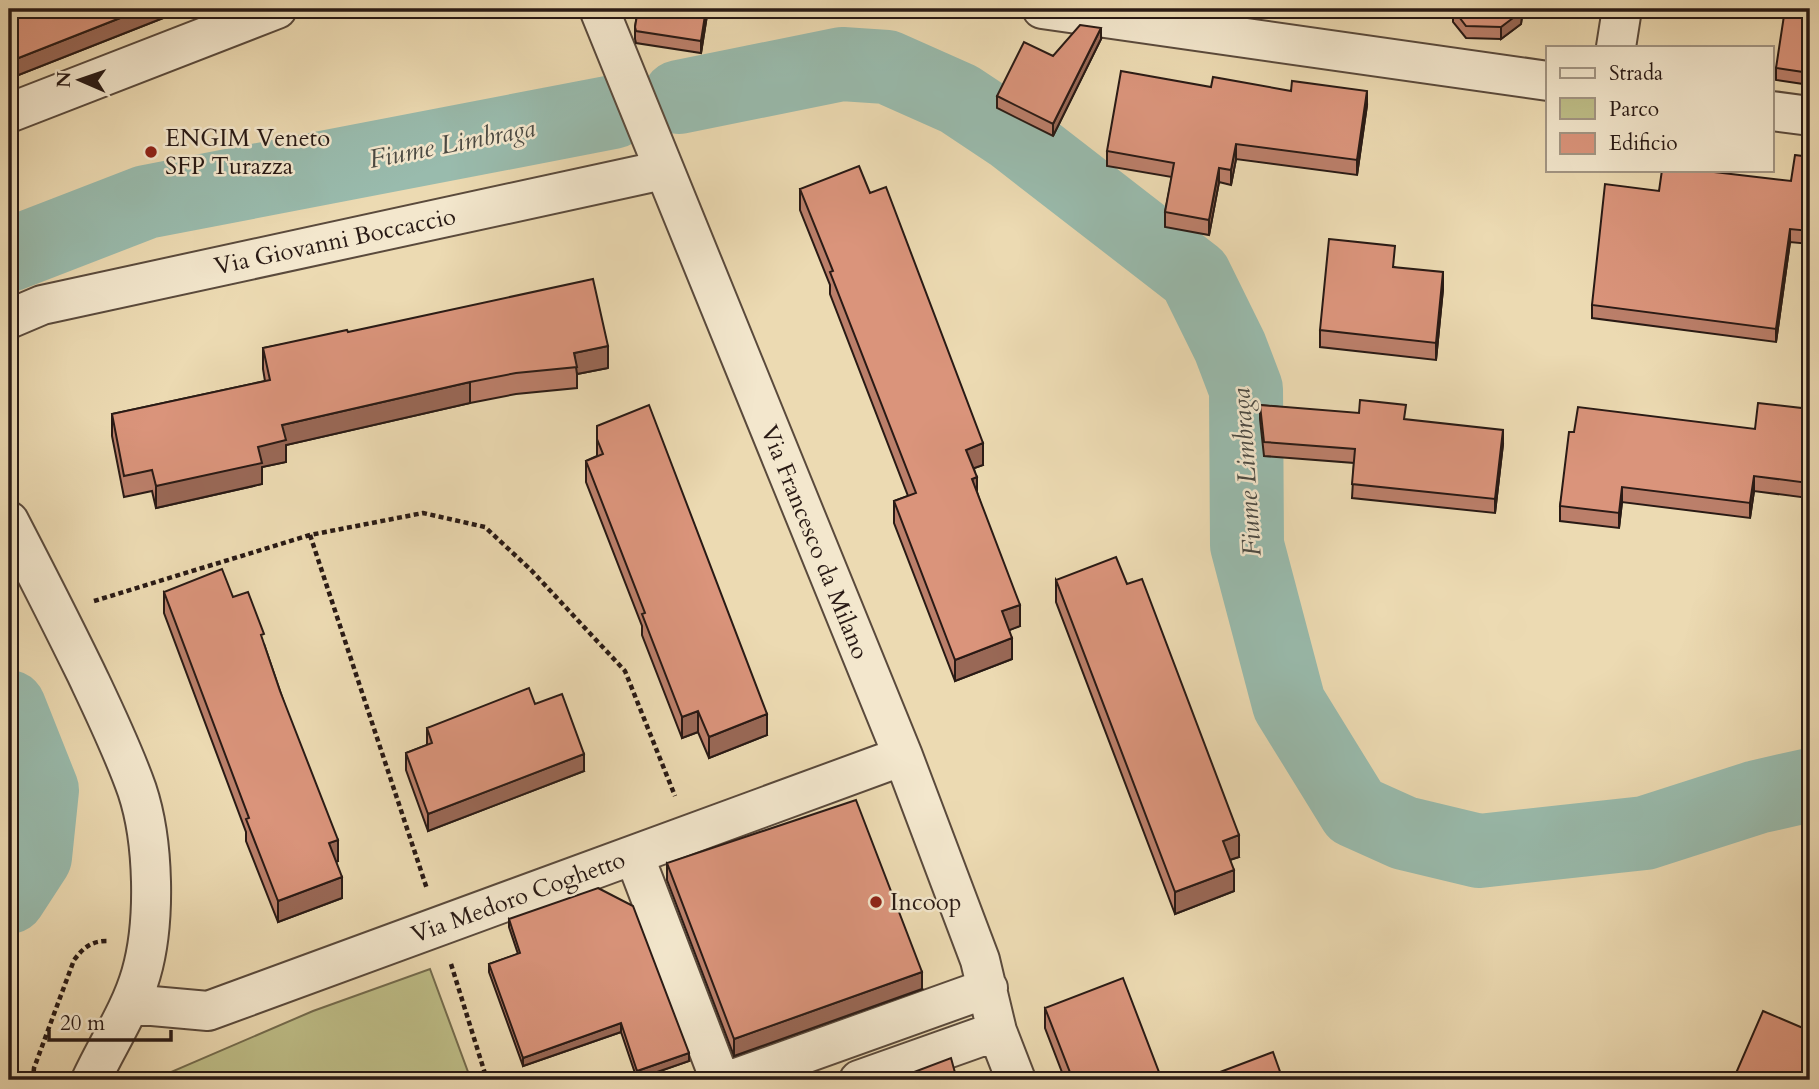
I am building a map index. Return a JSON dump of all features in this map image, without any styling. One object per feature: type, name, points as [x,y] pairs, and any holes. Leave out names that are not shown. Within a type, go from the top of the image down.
[{"type":"street","points":[[9,113],[277,9]]},
{"type":"street","name":"Via Francesco da Milano","points":[[600,9],[902,756],[981,960],[997,1031],[1016,1080]]},
{"type":"street","points":[[1042,9],[1546,81]]},
{"type":"street","points":[[1616,46],[1622,9]]},
{"type":"street","points":[[1773,111],[1810,116]]},
{"type":"street","name":"Via Giovanni Boccaccio","points":[[9,319],[42,305],[663,170]]},
{"type":"street","points":[[9,521],[118,741],[138,792],[147,838],[151,903],[148,941],[141,974],[130,1004],[91,1080]]},
{"type":"street","name":"Via Medoro Coghetto","points":[[130,1004],[208,1012],[902,756]]},
{"type":"street","points":[[634,855],[720,1080]]},
{"type":"street","points":[[731,1080],[988,988]]},
{"type":"street","points":[[859,1080],[997,1031]]},
{"type":"path","points":[[56,612],[310,535],[423,513],[485,527],[531,570],[625,671],[691,834]]},
{"type":"path","points":[[310,535],[487,1080]]},
{"type":"path","points":[[33,1080],[34,1068],[74,960],[84,947],[99,941],[112,941]]},
{"type":"green space","points":[[430,969],[471,1080],[160,1080],[164,1075],[313,1011]]},
{"type":"building","points":[[9,9],[143,9],[16,59],[12,50],[9,51]]},
{"type":"building","points":[[638,9],[706,9],[701,41],[636,31]]},
{"type":"building","points":[[1453,9],[1521,9],[1521,12],[1501,27],[1466,26]]},
{"type":"building","points":[[1785,9],[1810,9],[1810,73],[1776,68]]},
{"type":"building","points":[[1080,25],[1101,28],[1053,124],[997,96],[1024,42],[1053,56]]},
{"type":"building","points":[[1121,71],[1211,87],[1213,77],[1291,91],[1292,81],[1367,91],[1357,160],[1236,144],[1231,170],[1219,168],[1209,220],[1165,212],[1174,163],[1107,151]]},
{"type":"building","points":[[1795,155],[1810,157],[1810,231],[1790,229],[1776,329],[1592,305],[1605,184],[1659,191],[1662,172],[1714,172],[1791,181]]},
{"type":"building","points":[[859,166],[870,193],[886,187],[983,443],[966,450],[977,477],[972,479],[1020,605],[1002,611],[1012,638],[955,660],[894,501],[916,493],[800,189]]},
{"type":"building","points":[[1329,239],[1395,246],[1393,267],[1443,272],[1436,343],[1320,330]]},
{"type":"building","points":[[593,279],[608,346],[574,353],[577,367],[516,373],[470,382],[282,425],[286,440],[258,447],[262,463],[156,486],[152,470],[124,476],[112,414],[270,380],[263,348]]},
{"type":"building","points":[[1360,400],[1406,405],[1404,419],[1503,430],[1495,499],[1352,484],[1355,449],[1264,442],[1260,405],[1359,413]]},
{"type":"building","points":[[1758,403],[1810,409],[1808,483],[1754,476],[1750,503],[1622,487],[1619,513],[1560,506],[1569,432],[1574,432],[1578,407],[1755,429]]},
{"type":"building","points":[[649,405],[767,714],[709,737],[698,711],[682,717],[586,461],[603,454],[597,439],[597,426]]},
{"type":"building","points":[[1116,557],[1127,584],[1142,579],[1239,835],[1223,841],[1234,870],[1175,892],[1056,580]]},
{"type":"building","points":[[222,569],[233,597],[248,592],[264,634],[261,635],[280,691],[338,840],[329,843],[342,877],[278,901],[164,592]]},
{"type":"building","points":[[529,688],[535,704],[562,694],[584,754],[428,814],[406,753],[432,743],[427,728]]},
{"type":"building","points":[[856,800],[922,972],[734,1039],[667,863]]},
{"type":"building","points":[[598,888],[633,906],[689,1053],[637,1071],[621,1023],[523,1058],[489,964],[520,953],[509,919]]},
{"type":"building","points":[[1123,978],[1162,1080],[1073,1080],[1045,1008]]},
{"type":"building","points":[[1763,1011],[1810,1031],[1810,1080],[1733,1080]]},
{"type":"building","points":[[1273,1052],[1283,1080],[1199,1080]]},
{"type":"building","points":[[951,1058],[957,1080],[893,1080]]},
{"type":"waterway","name":"Fiume Limbraga","points":[[679,97],[842,64],[887,67],[959,99],[1013,135],[1195,276],[1230,347],[1246,389],[1247,545],[1289,704],[1355,811],[1404,833],[1479,851],[1645,833],[1757,797],[1810,785]]},
{"type":"waterway","name":"Fiume Limbraga","points":[[9,255],[146,202],[613,112]]},
{"type":"waterway","name":"Fiume Limbraga","points":[[9,707],[42,790],[35,857],[9,897]]},
{"type":"place","name":"ENGIM Veneto SFP Turazza","points":[[151,152]]},
{"type":"place","name":"Incoop","points":[[876,902]]}]
